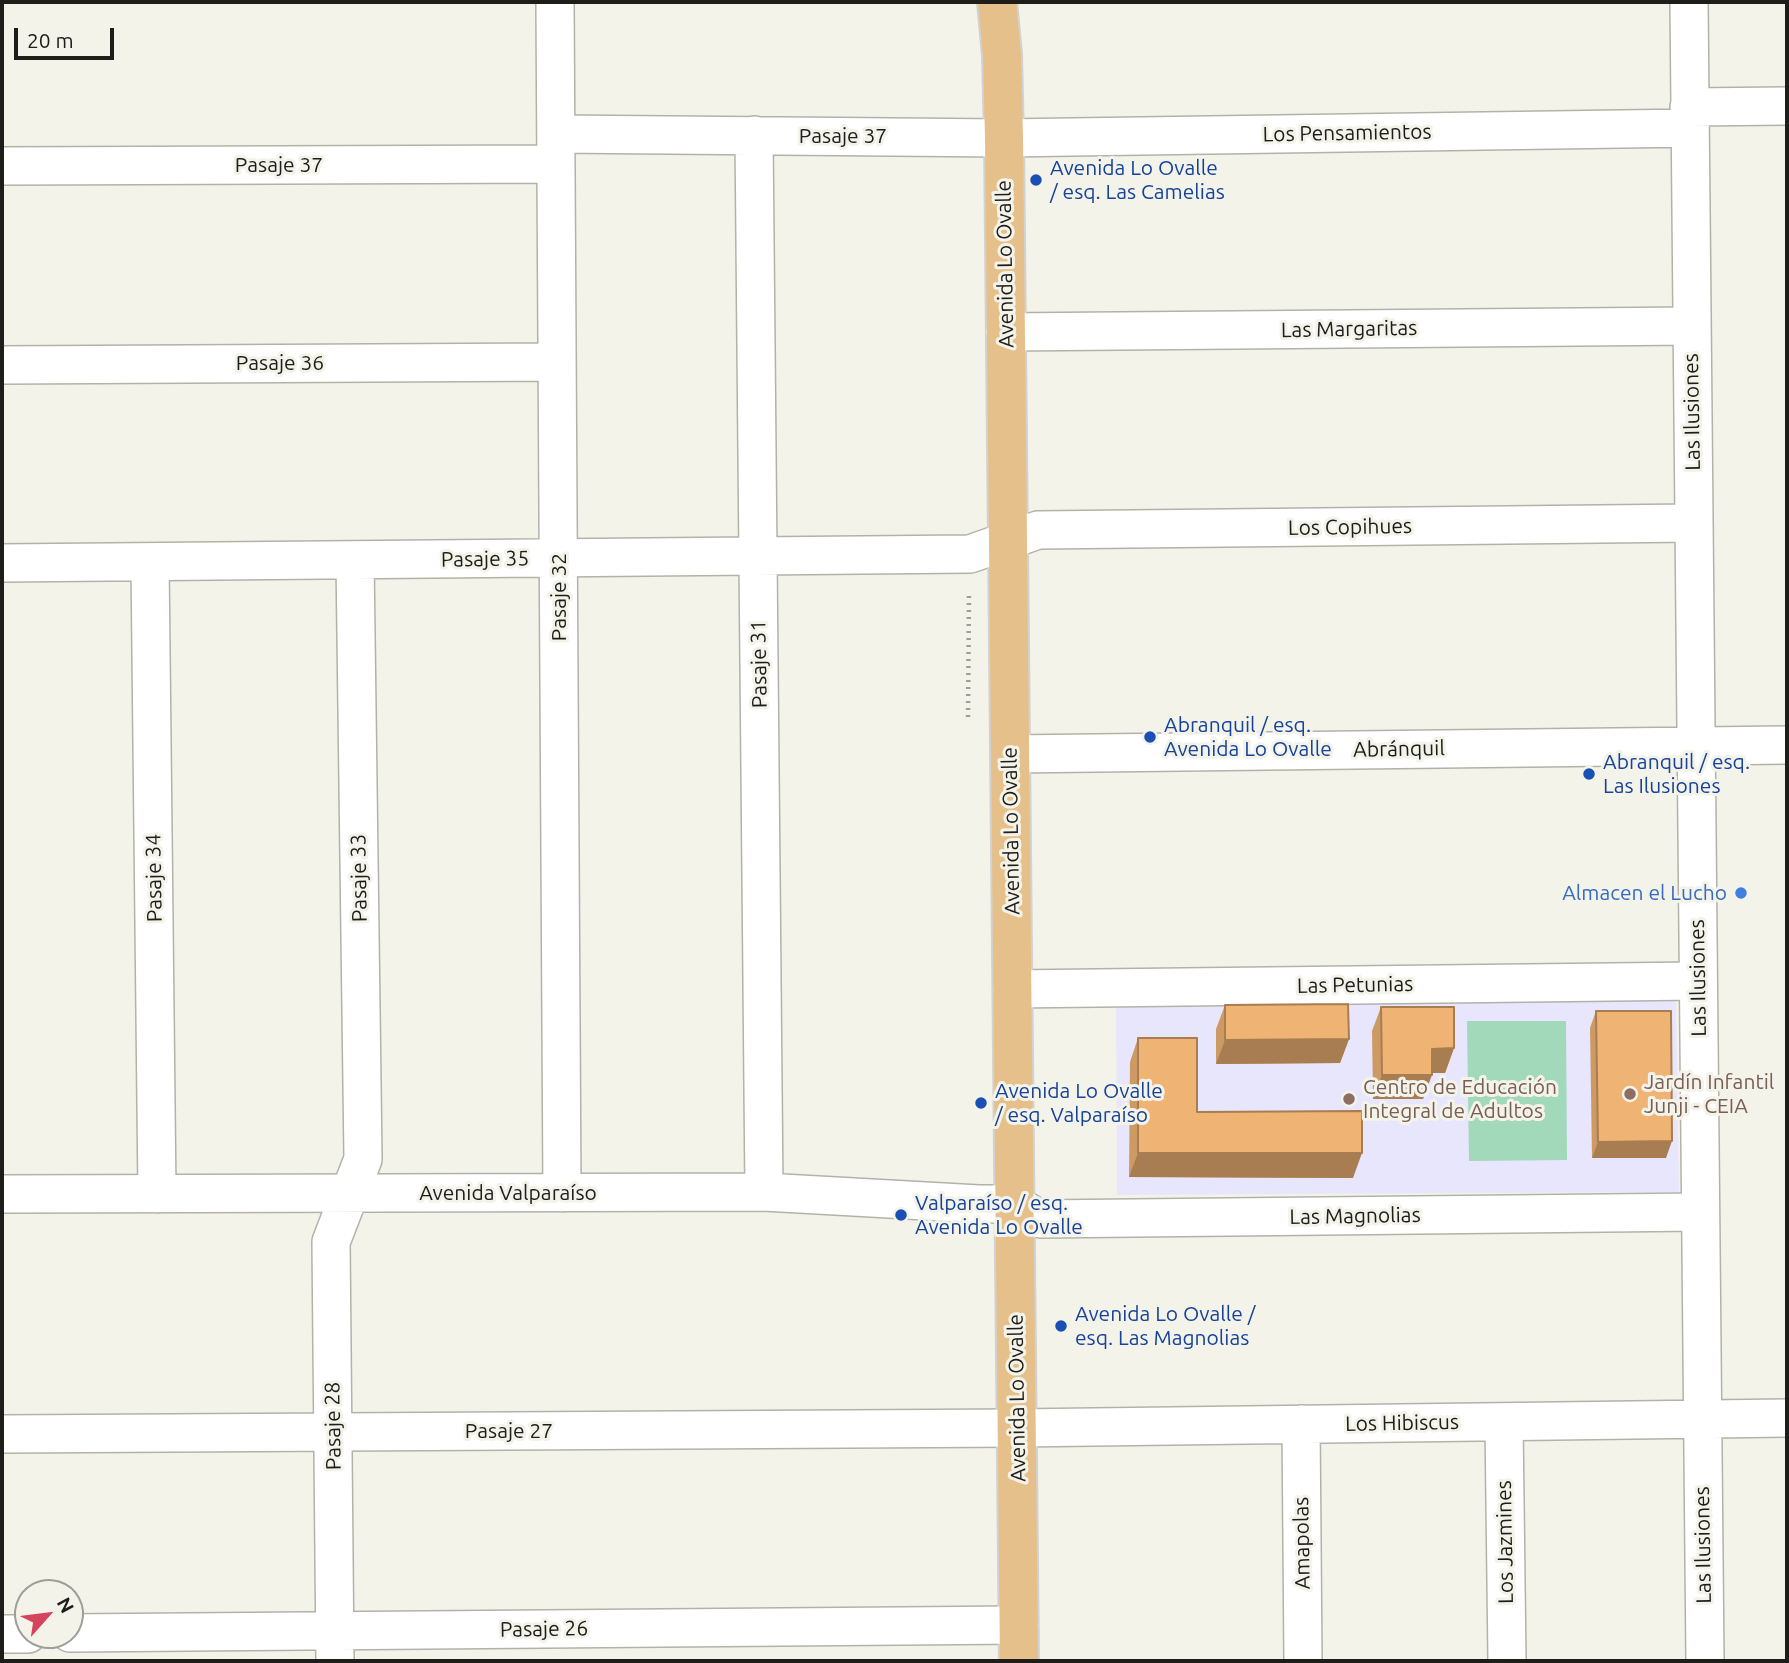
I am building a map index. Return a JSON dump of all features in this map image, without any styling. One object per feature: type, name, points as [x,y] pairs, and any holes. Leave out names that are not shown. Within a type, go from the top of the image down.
[{"type":"main road","name":"Avenida Lo Ovalle","points":[[997,2],[1002,55],[1004,138],[1019,1643]]},
{"type":"street","name":"Pasaje 32","points":[[555,2],[562,1193]]},
{"type":"street","name":"Las Ilusiones","points":[[1689,2],[1704,1661]]},
{"type":"street","name":"Los Pensamientos","points":[[1004,138],[1690,118],[1787,106]]},
{"type":"street","name":"Pasaje 37","points":[[2,166],[556,149],[754,135],[1004,138]]},
{"type":"street","name":"Pasaje 31","points":[[754,135],[764,1192]]},
{"type":"street","name":"Las Margaritas","points":[[1006,332],[1692,326]]},
{"type":"street","name":"Pasaje 36","points":[[2,365],[557,362]]},
{"type":"street","name":"Los Copihues","points":[[1007,540],[1038,530],[1693,523]]},
{"type":"street","name":"Pasaje 35","points":[[2,564],[970,554],[1007,540]]},
{"type":"street","name":"Pasaje 33","points":[[348,1194],[363,1159],[355,560]]},
{"type":"street","name":"Pasaje 34","points":[[150,562],[157,1194]]},
{"type":"street","name":"Abránquil","points":[[1010,754],[1787,745]]},
{"type":"street","name":"Las Petunias","points":[[1012,989],[1698,981]]},
{"type":"street","name":"Avenida Valparaíso","points":[[2,1194],[764,1192],[1014,1204]]},
{"type":"street","name":"Pasaje 28","points":[[335,1646],[331,1242],[348,1194]]},
{"type":"street","name":"Las Magnolias","points":[[1014,1204],[1040,1219],[1700,1212]]},
{"type":"street","name":"Los Hibiscus","points":[[1017,1428],[1787,1419]]},
{"type":"street","name":"Los Jazmines","points":[[1504,1422],[1507,1661]]},
{"type":"street","name":"Amapolas","points":[[1301,1424],[1303,1661]]},
{"type":"street","name":"Pasaje 27","points":[[2,1434],[1017,1428]]},
{"type":"street","name":"Pasaje 26","points":[[84,1634],[335,1646],[1019,1643]]},
{"type":"shaded area","name":"Centro de Educación Integral de Adultos","points":[[1676,996],[1679,1192],[1117,1195],[1116,1005]]},
{"type":"green space","points":[[1467,1021],[1566,1021],[1567,1160],[1469,1161]]},
{"type":"building","points":[[1348,1004],[1349,1039],[1225,1040],[1225,1005]]},
{"type":"building","points":[[1381,1007],[1454,1007],[1454,1048],[1432,1049],[1432,1075],[1382,1075]]},
{"type":"building","points":[[1596,1011],[1671,1011],[1672,1141],[1598,1142]]},
{"type":"building","points":[[1138,1038],[1197,1038],[1197,1112],[1362,1111],[1362,1153],[1138,1153]]},
{"type":"place","name":"Avenida Lo Ovalle / esq. Las Camelias","points":[[1036,180]]},
{"type":"place","name":"Abranquil / esq. Avenida Lo Ovalle","points":[[1150,737]]},
{"type":"place","name":"Abranquil / esq. Las Ilusiones","points":[[1589,774]]},
{"type":"place","name":"Almacen el Lucho","points":[[1741,893]]},
{"type":"place","name":"Jardín Infantil Junji - CEIA","points":[[1630,1094]]},
{"type":"place","name":"Centro de Educación Integral de Adultos","points":[[1349,1099]]},
{"type":"place","name":"Avenida Lo Ovalle / esq. Valparaíso","points":[[981,1103]]},
{"type":"place","name":"Valparaíso / esq. Avenida Lo Ovalle","points":[[901,1215]]},
{"type":"place","name":"Avenida Lo Ovalle / esq. Las Magnolias","points":[[1061,1326]]}]
